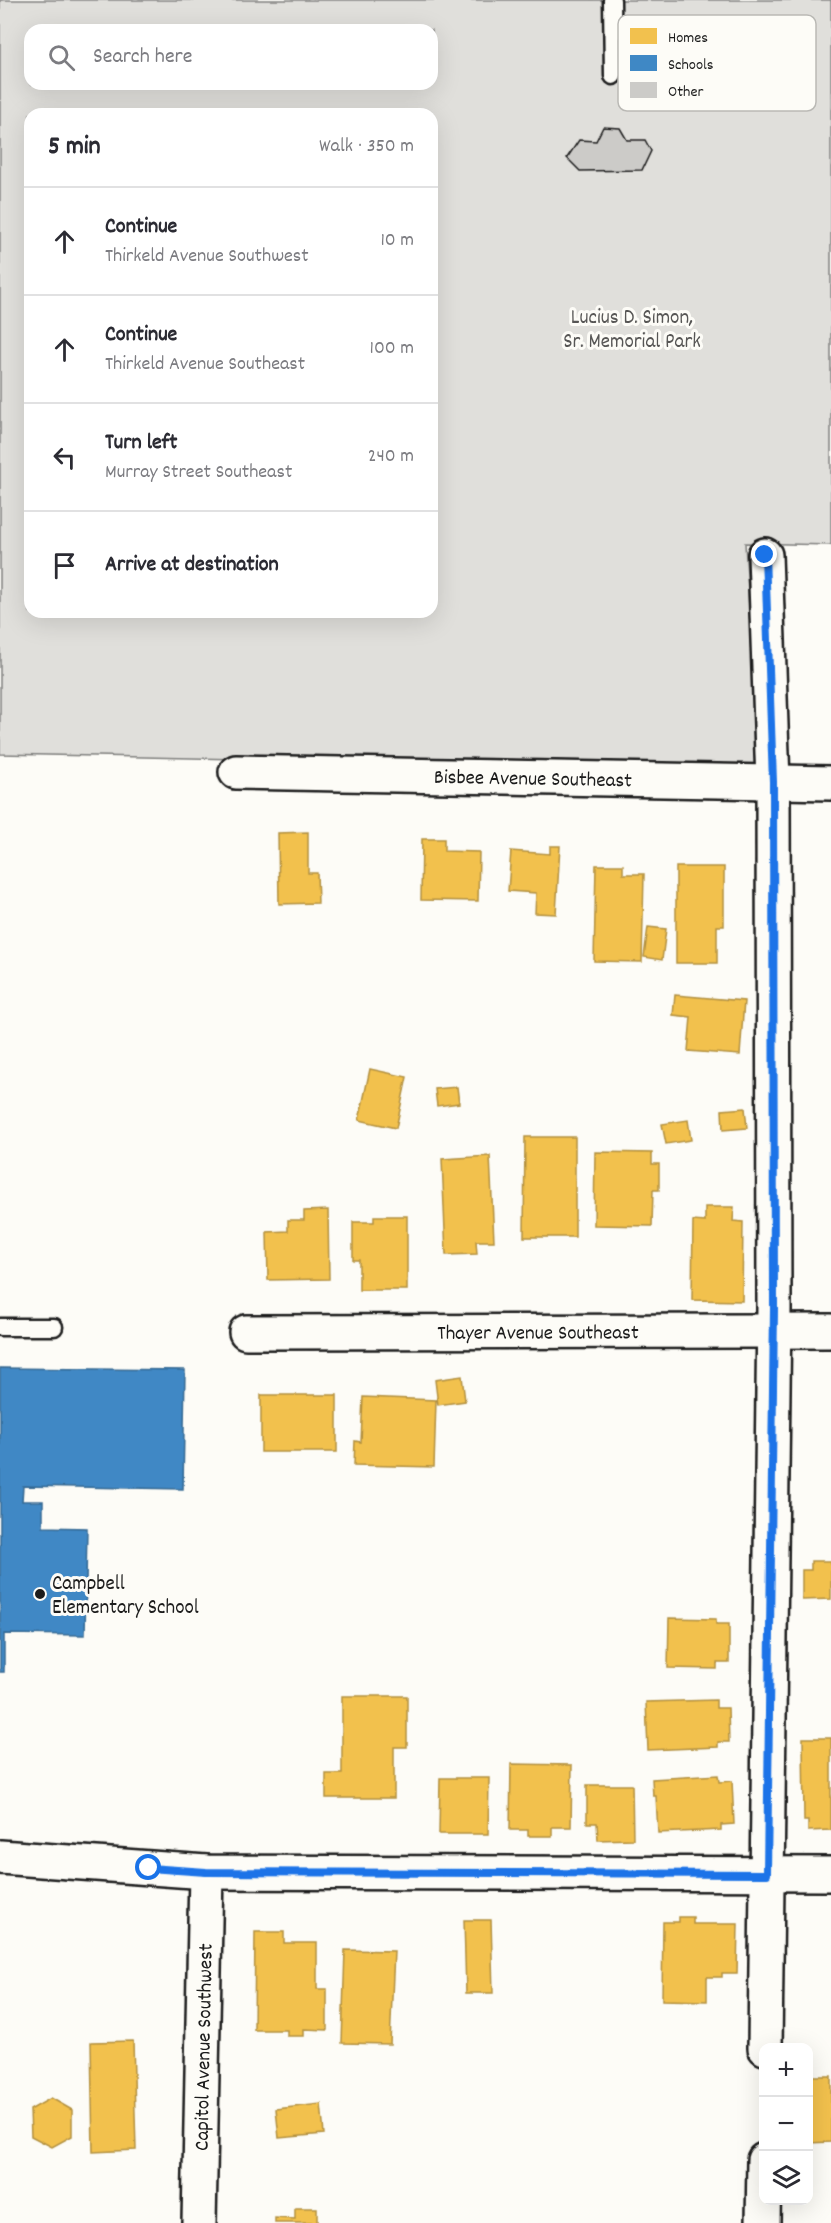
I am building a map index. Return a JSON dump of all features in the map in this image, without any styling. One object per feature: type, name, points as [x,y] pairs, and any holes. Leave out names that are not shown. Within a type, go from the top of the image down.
[{"type":"street","points":[[765,555],[773,782],[774,1331],[765,2043]]},
{"type":"street","name":"Bisbee Avenue Southeast","points":[[236,772],[831,783]]},
{"type":"street","name":"Thayer Avenue Southeast","points":[[246,1332],[831,1331]]},
{"type":"street","points":[[0,1857],[206,1872],[831,1874]]},
{"type":"street","name":"Capitol Avenue Southwest","points":[[199,2223],[206,1872]]},
{"type":"street","points":[[763,2205],[763,2223]]},
{"type":"lane","points":[[612,0],[613,76]]},
{"type":"lane","points":[[0,1327],[54,1327]]},
{"type":"green space","name":"Lucius D. Simon, Sr. Memorial Park","points":[[0,0],[831,0],[831,545],[745,543],[759,770],[0,754]]},
{"type":"building: Homes","points":[[308,832],[308,873],[317,873],[318,903],[279,904],[278,833]]},
{"type":"building: Homes","points":[[422,839],[444,839],[444,851],[479,852],[478,901],[421,900]]},
{"type":"building: Homes","points":[[550,846],[560,846],[556,914],[535,913],[536,893],[508,891],[511,851],[550,854]]},
{"type":"building: Homes","points":[[596,865],[623,865],[623,874],[644,874],[642,962],[594,961]]},
{"type":"building: Homes","points":[[676,867],[724,867],[724,926],[717,926],[717,963],[676,963]]},
{"type":"building: Homes","points":[[648,927],[666,929],[662,960],[644,957]]},
{"type":"building: Homes","points":[[675,995],[744,1001],[740,1055],[688,1051],[691,1017],[673,1015]]},
{"type":"building: Homes","points":[[370,1069],[407,1077],[396,1128],[359,1120]]},
{"type":"building: Homes","points":[[457,1087],[459,1103],[437,1106],[435,1089]]},
{"type":"building: Homes","points":[[745,1108],[747,1128],[723,1130],[722,1110]]},
{"type":"building: Homes","points":[[688,1120],[691,1140],[666,1144],[662,1124]]},
{"type":"building: Homes","points":[[525,1137],[575,1137],[575,1237],[524,1237]]},
{"type":"building: Homes","points":[[595,1152],[652,1153],[652,1164],[659,1164],[659,1190],[653,1190],[652,1226],[594,1225]]},
{"type":"building: Homes","points":[[490,1156],[494,1241],[476,1241],[477,1254],[446,1255],[442,1159]]},
{"type":"building: Homes","points":[[705,1207],[734,1207],[733,1221],[743,1222],[742,1301],[692,1300],[693,1221],[705,1222]]},
{"type":"building: Homes","points":[[328,1210],[329,1279],[268,1280],[267,1232],[288,1231],[288,1220],[304,1220],[304,1211]]},
{"type":"building: Homes","points":[[374,1216],[407,1216],[407,1290],[359,1290],[359,1260],[353,1260],[353,1222],[374,1222]]},
{"type":"building: Homes","points":[[462,1376],[465,1401],[438,1405],[435,1380]]},
{"type":"building: Homes","points":[[261,1395],[337,1395],[337,1452],[261,1452]]},
{"type":"building: Homes","points":[[363,1397],[436,1400],[434,1467],[354,1465],[355,1441],[361,1442]]},
{"type":"building: Homes","points":[[811,1561],[831,1561],[831,1599],[802,1600],[802,1570],[811,1570]]},
{"type":"building: Homes","points":[[669,1618],[716,1619],[716,1624],[729,1624],[729,1663],[717,1663],[717,1669],[668,1668]]},
{"type":"building: Homes","points":[[342,1696],[407,1696],[407,1747],[394,1747],[394,1798],[326,1798],[326,1774],[342,1774]]},
{"type":"building: Homes","points":[[716,1700],[716,1708],[728,1708],[729,1742],[718,1742],[718,1747],[648,1750],[646,1702]]},
{"type":"building: Homes","points":[[803,1738],[831,1738],[831,1830],[808,1831],[808,1821],[804,1821]]},
{"type":"building: Homes","points":[[511,1764],[572,1765],[571,1827],[552,1827],[552,1836],[528,1836],[528,1830],[510,1830]]},
{"type":"building: Homes","points":[[718,1775],[719,1782],[732,1781],[734,1824],[721,1825],[721,1830],[658,1833],[656,1796],[653,1796],[652,1779]]},
{"type":"building: Homes","points":[[440,1778],[489,1778],[488,1834],[439,1834]]},
{"type":"building: Homes","points":[[587,1785],[632,1785],[633,1839],[598,1840],[597,1823],[587,1823]]},
{"type":"building: Homes","points":[[679,1917],[693,1917],[693,1924],[738,1924],[737,1973],[722,1973],[722,1977],[707,1977],[707,2001],[662,2000],[663,1922],[679,1922]]},
{"type":"building: Homes","points":[[464,1920],[491,1920],[493,1993],[466,1993]]},
{"type":"building: Homes","points":[[255,1932],[284,1932],[284,1943],[317,1943],[317,1989],[327,1989],[327,2030],[304,2029],[304,2036],[287,2036],[287,2030],[254,2030]]},
{"type":"building: Homes","points":[[345,1950],[394,1951],[390,2044],[342,2043]]},
{"type":"building: Homes","points":[[133,2041],[136,2150],[93,2152],[91,2042]]},
{"type":"building: Homes","points":[[813,2076],[831,2076],[831,2142],[813,2143]]},
{"type":"building: Homes","points":[[51,2098],[72,2110],[72,2136],[52,2147],[31,2136],[30,2110]]},
{"type":"building: Homes","points":[[321,2104],[324,2134],[279,2138],[276,2109]]},
{"type":"building: Homes","points":[[295,2208],[317,2208],[317,2223],[275,2223],[275,2218],[295,2219]]},
{"type":"building: Schools","points":[[0,1368],[185,1370],[183,1489],[23,1486],[22,1501],[43,1501],[43,1527],[87,1528],[85,1635],[4,1634],[4,1672],[0,1672]]},
{"type":"building: Other","points":[[603,127],[620,128],[627,140],[645,140],[651,151],[642,170],[580,171],[567,158],[579,140],[596,141]]},
{"type":"place","name":"Campbell Elementary School","points":[[40,1594]]},
{"type":"route","points":[[149,1868],[206,1872],[767,1874],[774,1308],[773,782],[765,555]]}]
